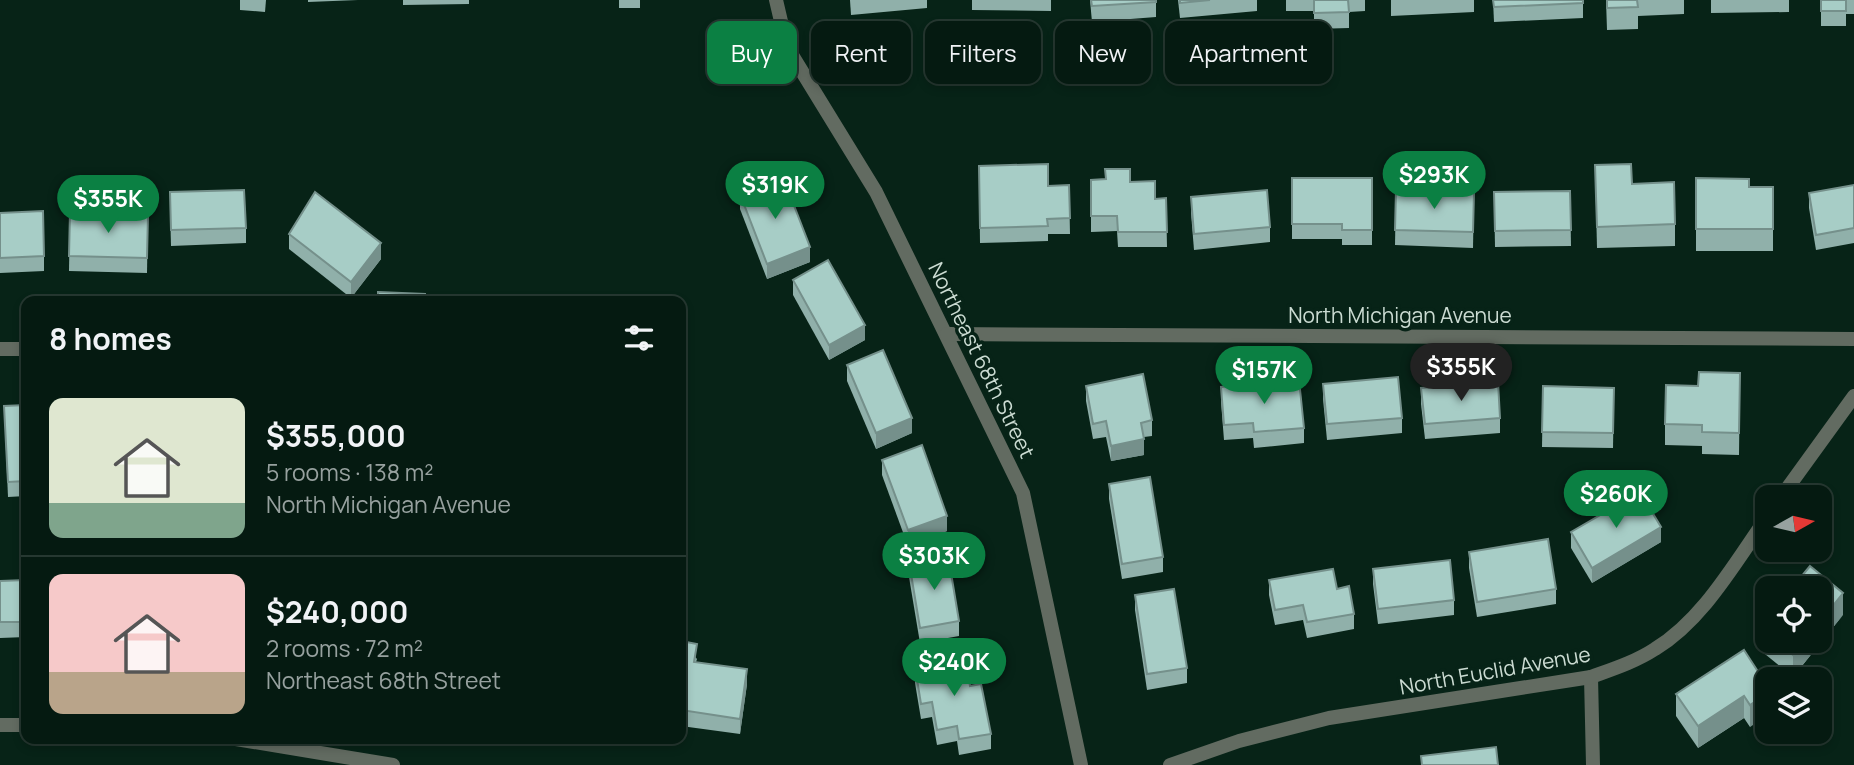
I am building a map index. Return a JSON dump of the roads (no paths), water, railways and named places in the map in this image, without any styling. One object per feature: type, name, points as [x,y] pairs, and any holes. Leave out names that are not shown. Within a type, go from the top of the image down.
[{"type":"street","name":"Northeast 68th Street","points":[[776,0],[787,47],[876,192],[1023,493],[1081,765]]},
{"type":"street","name":"North Michigan Avenue","points":[[947,334],[1854,339]]},
{"type":"street","points":[[0,349],[21,349]]},
{"type":"street","points":[[1790,485],[1854,396]]},
{"type":"street","name":"North Euclid Avenue","points":[[1170,765],[1239,741],[1329,718],[1591,677],[1658,648],[1686,624],[1699,611],[1755,534]]},
{"type":"street","points":[[1591,677],[1593,765]]},
{"type":"street","points":[[0,724],[21,725]]},
{"type":"street","points":[[279,744],[393,765]]}]
